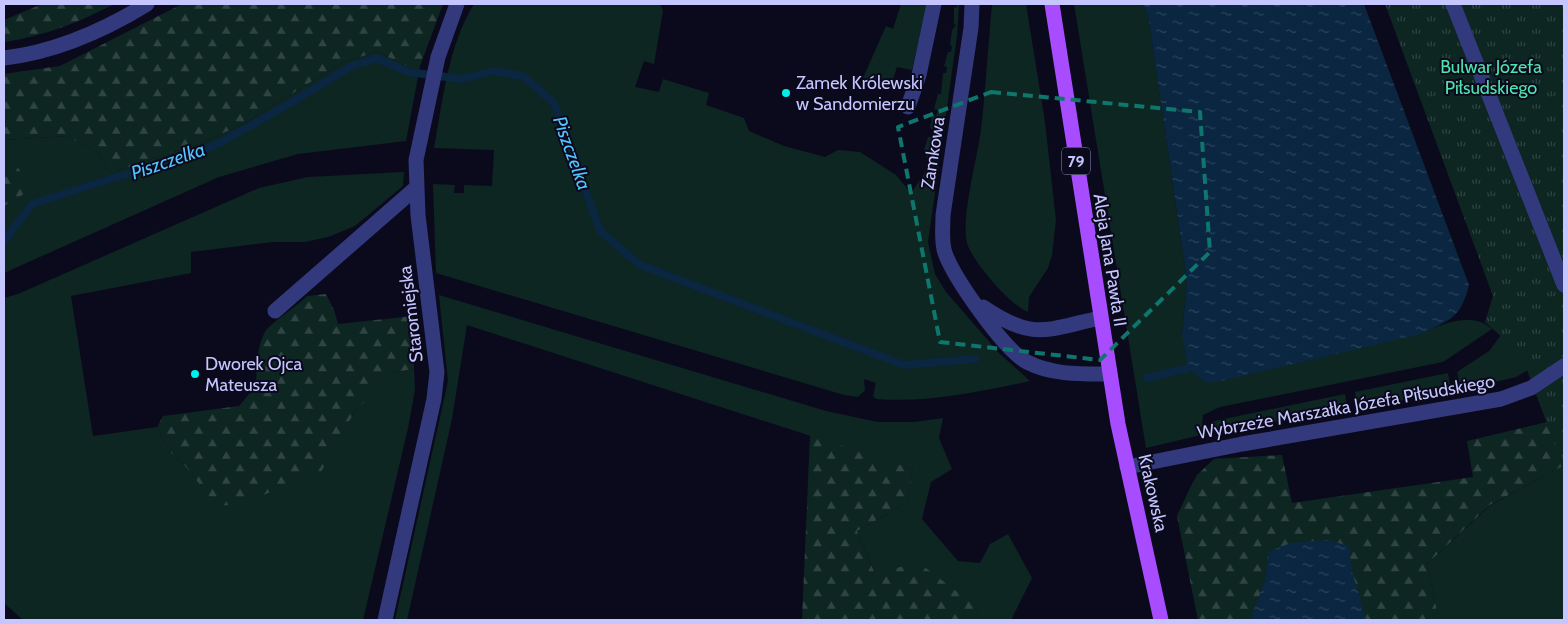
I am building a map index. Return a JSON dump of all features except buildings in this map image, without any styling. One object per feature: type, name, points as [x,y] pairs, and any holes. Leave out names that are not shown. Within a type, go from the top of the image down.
[{"type":"main road","name":"Aleja Jana Pawła II","points":[[1052,4],[1109,374]]},
{"type":"main road","name":"Krakowska","points":[[1109,374],[1127,467],[1162,620]]},
{"type":"street","points":[[4,58],[20,56],[68,43],[107,28],[147,4]]},
{"type":"street","name":"Staromiejska","points":[[385,620],[434,399],[436,372],[417,187],[416,160],[438,58],[457,4]]},
{"type":"street","points":[[908,107],[919,75],[934,4]]},
{"type":"street","name":"Zamkowa","points":[[972,4],[971,28],[943,215],[942,238],[945,253],[974,300],[1003,341],[1025,361],[1041,368],[1072,374],[1109,374]]},
{"type":"street","points":[[1453,4],[1564,286]]},
{"type":"street","points":[[275,311],[417,187]]},
{"type":"street","name":"Zamkowa","points":[[974,300],[1007,323],[1026,330],[1052,329],[1100,318]]},
{"type":"street","name":"Wybrzeże Marszałka Józefa Piłsudskiego","points":[[1127,467],[1242,444],[1501,399],[1531,388],[1564,366]]},
{"type":"highlighted area","points":[[991,92],[1200,112],[1210,252],[1100,360],[940,342],[898,127]]},
{"type":"green space","points":[[42,4],[114,4],[60,28],[4,42],[4,20]]},
{"type":"green space","points":[[182,4],[443,4],[420,66],[407,66],[377,52],[343,62],[245,123],[206,141],[111,173],[96,151],[66,136],[4,140],[4,74],[60,66]]},
{"type":"green space","points":[[474,4],[660,4],[663,11],[654,64],[644,61],[635,87],[659,92],[663,79],[709,93],[706,105],[744,118],[749,131],[784,146],[825,157],[838,150],[860,152],[896,175],[911,193],[933,161],[926,157],[928,152],[924,150],[928,137],[932,137],[933,130],[930,128],[932,115],[936,116],[938,110],[934,109],[938,94],[941,94],[943,73],[946,73],[947,67],[944,66],[948,52],[951,52],[952,30],[956,25],[954,24],[954,7],[957,8],[957,4],[959,4],[957,36],[928,242],[935,274],[946,292],[999,353],[1030,381],[954,396],[896,400],[876,399],[873,396],[876,383],[864,379],[865,390],[858,397],[844,395],[436,273],[433,184],[455,185],[454,193],[464,193],[464,185],[492,186],[494,150],[434,148],[452,55],[465,20]]},
{"type":"green space","points":[[901,4],[927,4],[912,70],[897,67],[891,85],[863,78],[886,26],[893,29]]},
{"type":"green space","points":[[992,4],[1026,4],[1045,122],[1056,220],[1052,255],[1048,268],[1029,297],[1028,312],[1020,308],[1003,293],[985,273],[968,246],[966,235],[967,206],[981,129]]},
{"type":"green space","points":[[1074,4],[1143,4],[1148,15],[1187,281],[1182,334],[1420,334],[1447,323],[1466,320],[1484,324],[1492,329],[1443,362],[1220,407],[1203,415],[1201,435],[1146,448]]},
{"type":"green space","name":"Bulwar Józefa Piłsudskiego","points":[[1385,4],[1564,4],[1563,466],[1521,354],[1485,322],[1493,296]]},
{"type":"green space","points":[[377,52],[407,66],[420,66],[406,141],[298,154],[219,177],[4,273],[4,140],[66,136],[96,151],[111,173],[206,141],[245,123],[343,62]]},
{"type":"green space","points":[[4,163],[15,163],[32,189],[4,206]]},
{"type":"green space","points":[[404,172],[403,186],[355,226],[328,237],[305,242],[273,242],[191,252],[191,273],[71,296],[93,436],[157,427],[169,451],[185,466],[218,506],[333,450],[355,411],[374,391],[395,372],[414,369],[415,390],[408,428],[363,620],[23,620],[4,603],[4,298],[18,294],[259,188],[308,177]]},
{"type":"green space","points":[[326,294],[338,324],[413,316],[414,369],[395,372],[355,411],[321,472],[241,504],[217,506],[185,466],[169,451],[157,427],[163,416],[239,406],[256,386],[258,351],[262,338],[268,328],[307,296]]},
{"type":"green space","points":[[439,295],[826,411],[878,422],[914,422],[943,418],[939,438],[952,469],[931,482],[922,519],[958,561],[980,563],[990,544],[1008,534],[1032,578],[1011,620],[979,620],[977,607],[875,574],[857,531],[907,503],[913,469],[467,325],[452,419],[407,620],[395,620],[448,381]]},
{"type":"green space","points":[[1508,326],[1531,368],[1516,377],[1461,390],[1457,372],[1489,351]]},
{"type":"green space","points":[[1448,373],[1451,392],[1357,408],[1355,392]]},
{"type":"green space","points":[[1345,394],[1348,410],[1217,431],[1210,427],[1211,422],[1219,420]]},
{"type":"green space","points":[[1547,422],[1563,466],[1490,505],[1427,564],[1439,620],[1198,620],[1177,516],[1197,475],[1214,459],[1282,455],[1292,503],[1473,477],[1467,441]]},
{"type":"green space","points":[[810,435],[913,469],[907,503],[857,531],[875,574],[918,562],[977,607],[979,620],[802,620]]},
{"type":"green space","points":[[1564,465],[1564,620],[1439,620],[1427,564],[1491,505]]},
{"type":"water","points":[[1143,4],[1364,4],[1469,285],[1462,305],[1453,317],[1421,334],[1225,380],[1206,383],[1188,368],[1182,334],[1187,281],[1148,15]]},
{"type":"water","points":[[1328,540],[1349,546],[1352,571],[1366,620],[1251,620],[1265,581],[1269,551],[1291,543]]},
{"type":"waterway","name":"Piszczelka","points":[[4,241],[32,204],[113,178],[163,165],[220,143],[350,67],[377,58],[408,72],[462,79],[493,71],[523,76],[554,103],[600,231],[640,265],[904,365],[975,359]]},
{"type":"waterway","name":"Piszczelka","points":[[1147,378],[1188,368]]},
{"type":"place","name":"Zamek Królewski w Sandomierzu","points":[[786,93]]},
{"type":"place","name":"Dworek Ojca Mateusza","points":[[195,374]]}]
